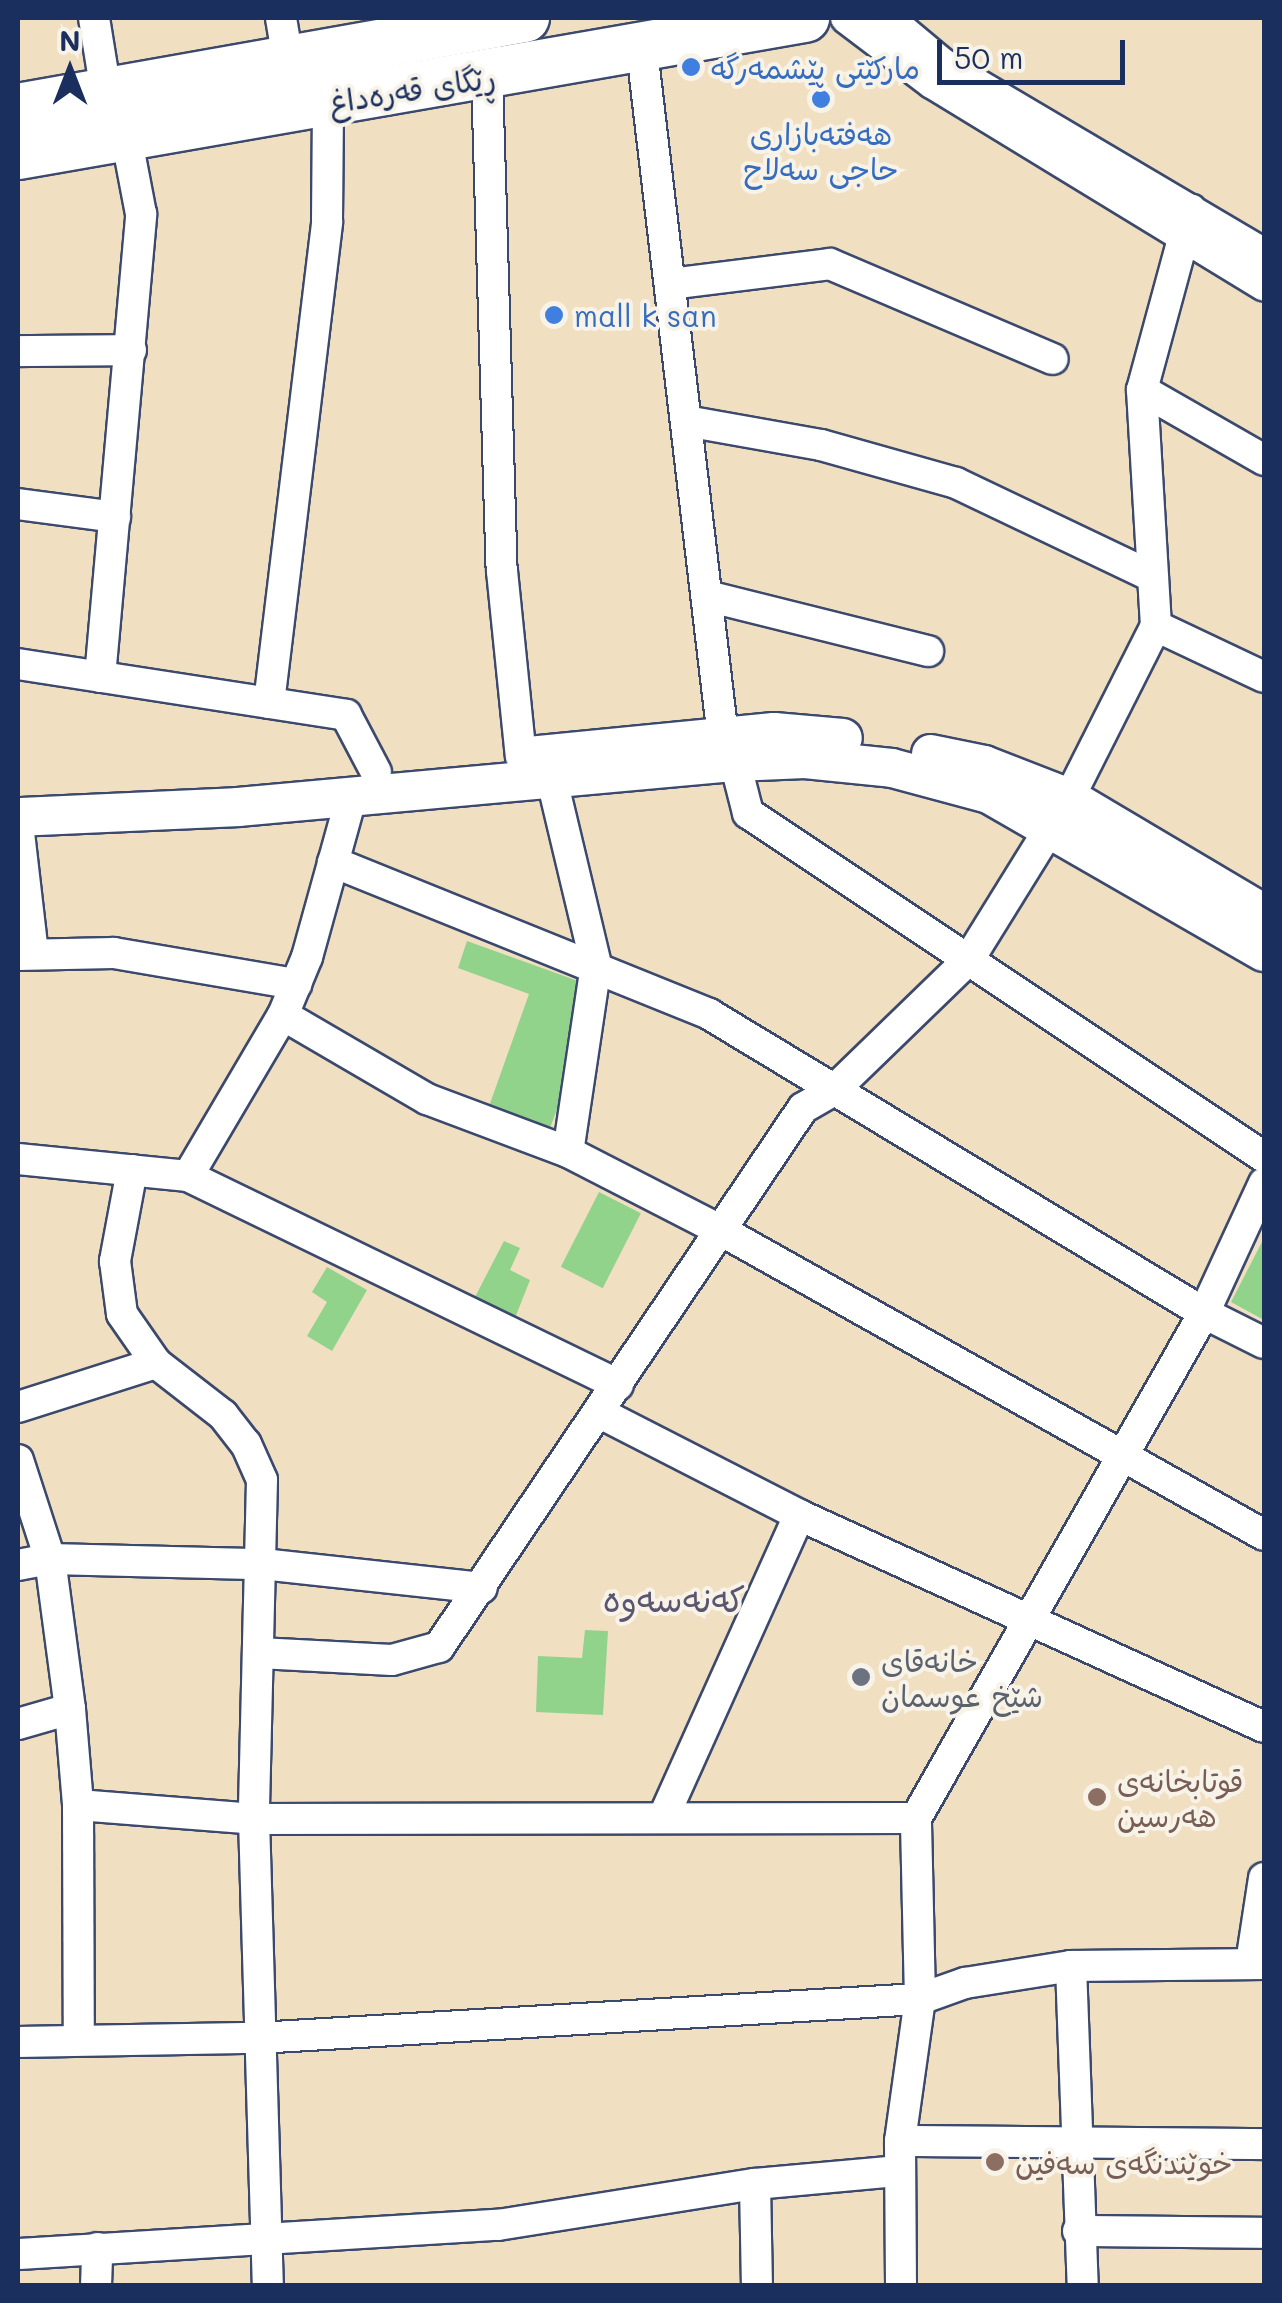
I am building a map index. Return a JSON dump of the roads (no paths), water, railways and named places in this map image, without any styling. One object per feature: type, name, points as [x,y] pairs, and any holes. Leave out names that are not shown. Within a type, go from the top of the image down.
[{"type":"main road","name":"ڕێگای قەرەداغ","points":[[18,108],[106,92],[285,39],[526,18]]},
{"type":"main road","name":"ڕێگای قەرەداغ","points":[[18,155],[642,51],[805,18]]},
{"type":"street","points":[[94,18],[106,92]]},
{"type":"street","points":[[846,18],[932,82],[1188,224],[1264,254]]},
{"type":"street","points":[[888,18],[943,64],[1188,224],[1264,286]]},
{"type":"street","points":[[642,51],[707,596],[729,749],[748,813],[1264,1157]]},
{"type":"street","points":[[487,77],[502,571],[521,757]]},
{"type":"street","points":[[269,703],[328,220],[328,102]]},
{"type":"street","points":[[100,677],[141,214],[126,136]]},
{"type":"street","points":[[260,1653],[392,1660],[426,1655],[450,1636],[803,1108],[834,1091],[969,959],[1060,812],[1156,626],[1142,390],[1188,224]]},
{"type":"street","points":[[670,284],[830,264],[1052,360]]},
{"type":"street","points":[[18,351],[131,350]]},
{"type":"street","points":[[1142,390],[1264,460]]},
{"type":"street","points":[[686,422],[821,446],[956,483],[1154,577]]},
{"type":"street","points":[[18,504],[115,517]]},
{"type":"street","points":[[707,596],[928,651]]},
{"type":"street","points":[[1156,626],[1264,677]]},
{"type":"street","points":[[18,664],[346,715],[363,785],[333,862],[296,984],[283,1016],[188,1176]]},
{"type":"street","points":[[18,794],[552,780],[729,749]]},
{"type":"street","points":[[296,984],[114,953],[25,954],[18,821],[363,785],[521,757],[729,749],[892,768],[1060,812],[1264,914]]},
{"type":"street","points":[[552,780],[596,966],[568,1152]]},
{"type":"street","points":[[1060,812],[1264,952]]},
{"type":"street","points":[[333,862],[710,1014],[1204,1314],[1264,1343]]},
{"type":"street","points":[[283,1016],[427,1099],[568,1152],[722,1231],[1126,1453],[1264,1535]]},
{"type":"street","points":[[18,1158],[188,1176],[618,1385]]},
{"type":"street","points":[[132,1170],[116,1279],[128,1330],[156,1364],[224,1415],[246,1444],[262,1480],[254,1819],[257,2038],[268,2286]]},
{"type":"street","points":[[901,2286],[900,2156],[920,1999],[916,1818],[1204,1314],[1264,1183]]},
{"type":"street","points":[[18,1407],[156,1364]]},
{"type":"street","points":[[600,1413],[799,1515],[1025,1622],[1264,1727]]},
{"type":"street","points":[[18,1460],[50,1558],[70,1710],[78,1805],[79,2038]]},
{"type":"street","points":[[664,1816],[799,1515]]},
{"type":"street","points":[[18,1565],[50,1558],[262,1564],[482,1588]]},
{"type":"street","points":[[18,1724],[70,1710]]},
{"type":"street","points":[[78,1805],[254,1819],[916,1818]]},
{"type":"street","points":[[18,2042],[257,2038],[920,1999],[965,1983],[1071,1966],[1258,1964],[1264,1878]]},
{"type":"street","points":[[1071,1966],[1082,2142],[1078,2232],[1082,2286]]},
{"type":"street","points":[[18,2254],[498,2225],[755,2184],[900,2156],[1082,2142],[1264,2144]]},
{"type":"street","points":[[755,2184],[757,2286]]},
{"type":"street","points":[[1078,2232],[1264,2233]]},
{"type":"street","points":[[96,2286],[97,2248]]},
{"type":"place","name":"مارکێتی پێشمەرگە","points":[[691,67]]},
{"type":"place","name":"هەفتەبازاری حاجی سەلاح","points":[[821,99]]},
{"type":"place","name":"mall k san","points":[[554,315]]},
{"type":"place","name":"خانەقای شێخ عوسمان","points":[[861,1677]]},
{"type":"place","name":"قوتابخانەی هەرسین","points":[[1097,1797]]},
{"type":"place","name":"خوێندنگەی سەفین","points":[[995,2162]]},
{"type":"district","name":"کەنەسەوە","points":[[674,1598]]}]
